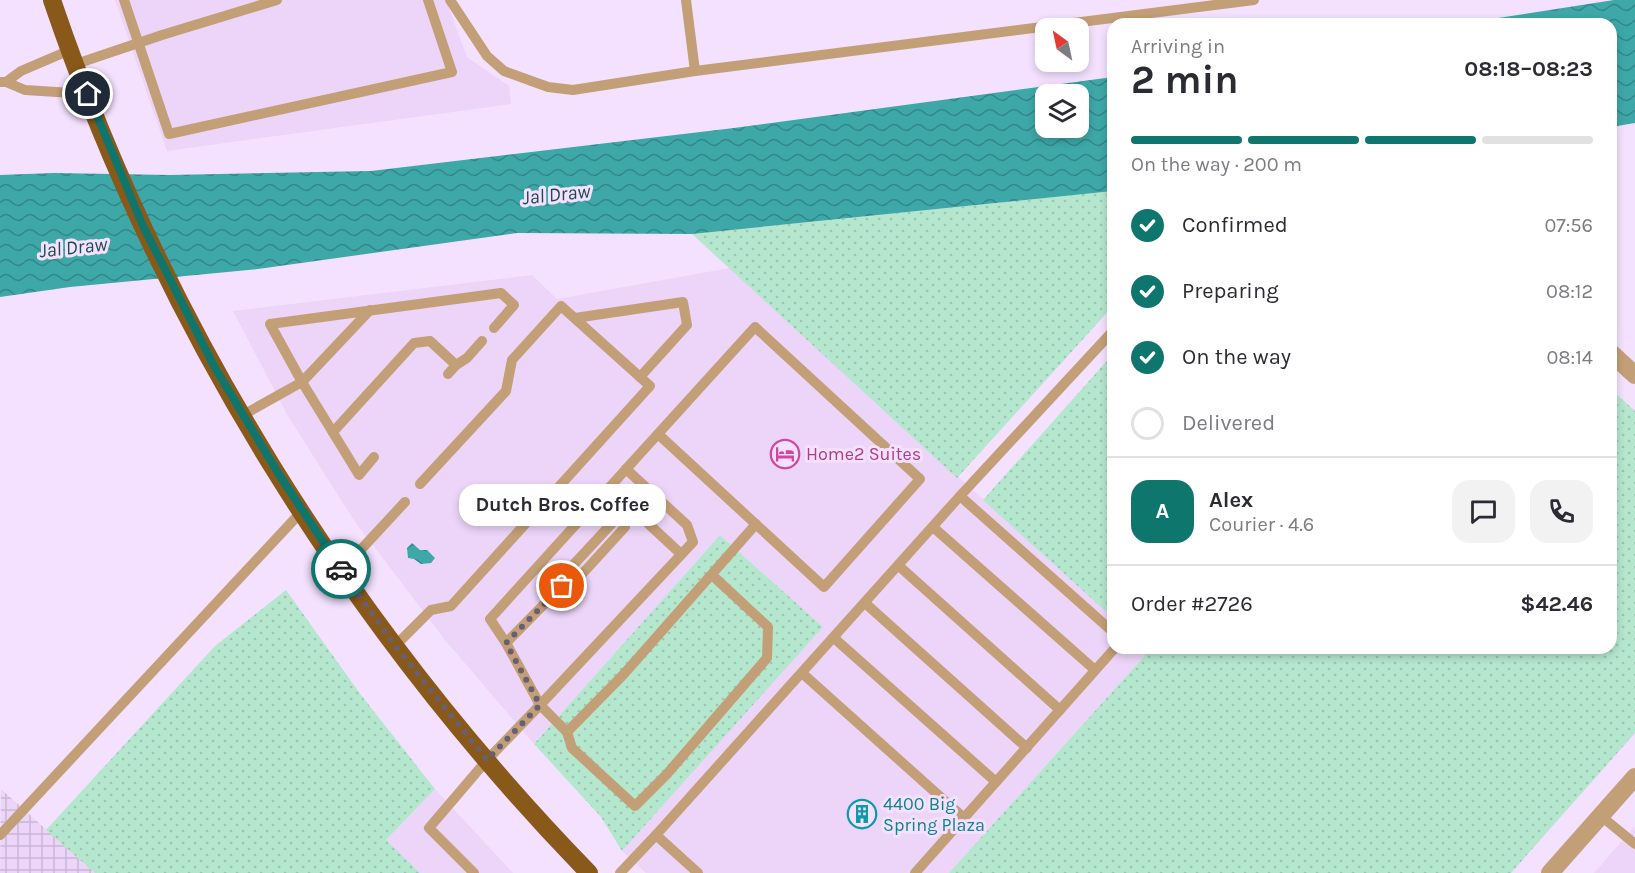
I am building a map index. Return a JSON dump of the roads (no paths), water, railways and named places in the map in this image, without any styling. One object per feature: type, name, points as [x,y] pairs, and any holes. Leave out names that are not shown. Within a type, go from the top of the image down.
[{"type":"highway","points":[[52,0],[73,57],[143,226],[214,366],[302,511],[395,646],[487,760],[589,873]]},
{"type":"street","points":[[1617,358],[1635,375]]},
{"type":"street","points":[[1550,873],[1635,777]]},
{"type":"lane","points":[[124,0],[169,134],[452,72],[428,0]]},
{"type":"lane","points":[[3,82],[21,71],[138,43],[242,5],[277,0]]},
{"type":"lane","points":[[450,0],[487,56],[504,71],[548,87],[573,90],[695,71],[1107,19]]},
{"type":"lane","points":[[686,0],[695,71]]},
{"type":"lane","points":[[1112,18],[1254,0]]},
{"type":"lane","points":[[3,82],[25,90],[88,94]]},
{"type":"lane","points":[[374,458],[359,475],[302,382],[270,324],[501,293],[514,305],[494,328]]},
{"type":"lane","points":[[575,318],[683,302],[687,325],[640,377]]},
{"type":"lane","points":[[395,646],[431,610],[451,606],[650,386],[561,306],[512,360],[506,391],[420,484]]},
{"type":"lane","points":[[243,414],[302,382],[370,310]]},
{"type":"lane","points":[[658,434],[824,587],[920,479],[755,327],[490,619],[540,705],[567,732],[572,748],[635,806],[667,774],[767,658],[768,627],[711,575]]},
{"type":"lane","points":[[620,873],[1107,337]]},
{"type":"lane","points":[[333,432],[414,343],[430,341],[456,365]]},
{"type":"lane","points":[[448,374],[482,341]]},
{"type":"lane","points":[[474,873],[429,828],[487,760],[693,542],[687,525],[626,469]]},
{"type":"lane","points":[[960,496],[1107,627]]},
{"type":"lane","points":[[342,570],[405,502]]},
{"type":"lane","points":[[0,835],[302,511]]},
{"type":"lane","points":[[506,643],[562,586],[563,576],[615,520],[625,519],[631,515],[640,516],[681,554]]},
{"type":"lane","points":[[567,732],[622,675],[756,524]]},
{"type":"lane","points":[[933,527],[1095,670]]},
{"type":"lane","points":[[899,566],[1060,710]]},
{"type":"lane","points":[[865,603],[1027,748]]},
{"type":"lane","points":[[834,638],[996,782]]},
{"type":"lane","points":[[915,873],[1110,654]]},
{"type":"lane","points":[[802,672],[964,818]]},
{"type":"lane","points":[[1601,816],[1635,844]]},
{"type":"lane","points":[[656,835],[698,873]]},
{"type":"water","points":[[1614,0],[1635,0],[1635,123],[1617,126],[1617,18],[1498,18]]},
{"type":"water","name":"Jal Draw","points":[[1107,78],[1107,192],[692,234],[517,233],[258,269],[70,287],[0,297],[0,175],[54,173],[170,175],[371,171],[734,128],[1035,87],[1035,138],[1089,138],[1089,84],[1061,84]]},
{"type":"water","points":[[412,543],[420,550],[427,550],[435,558],[431,563],[421,564],[408,558],[407,548]]},
{"type":"place","name":"Home2 Suites","points":[[785,454]]},
{"type":"place","name":"Dutch Bros. Coffee","points":[[562,586]]},
{"type":"place","name":"4400 Big Spring Plaza","points":[[862,814]]}]
